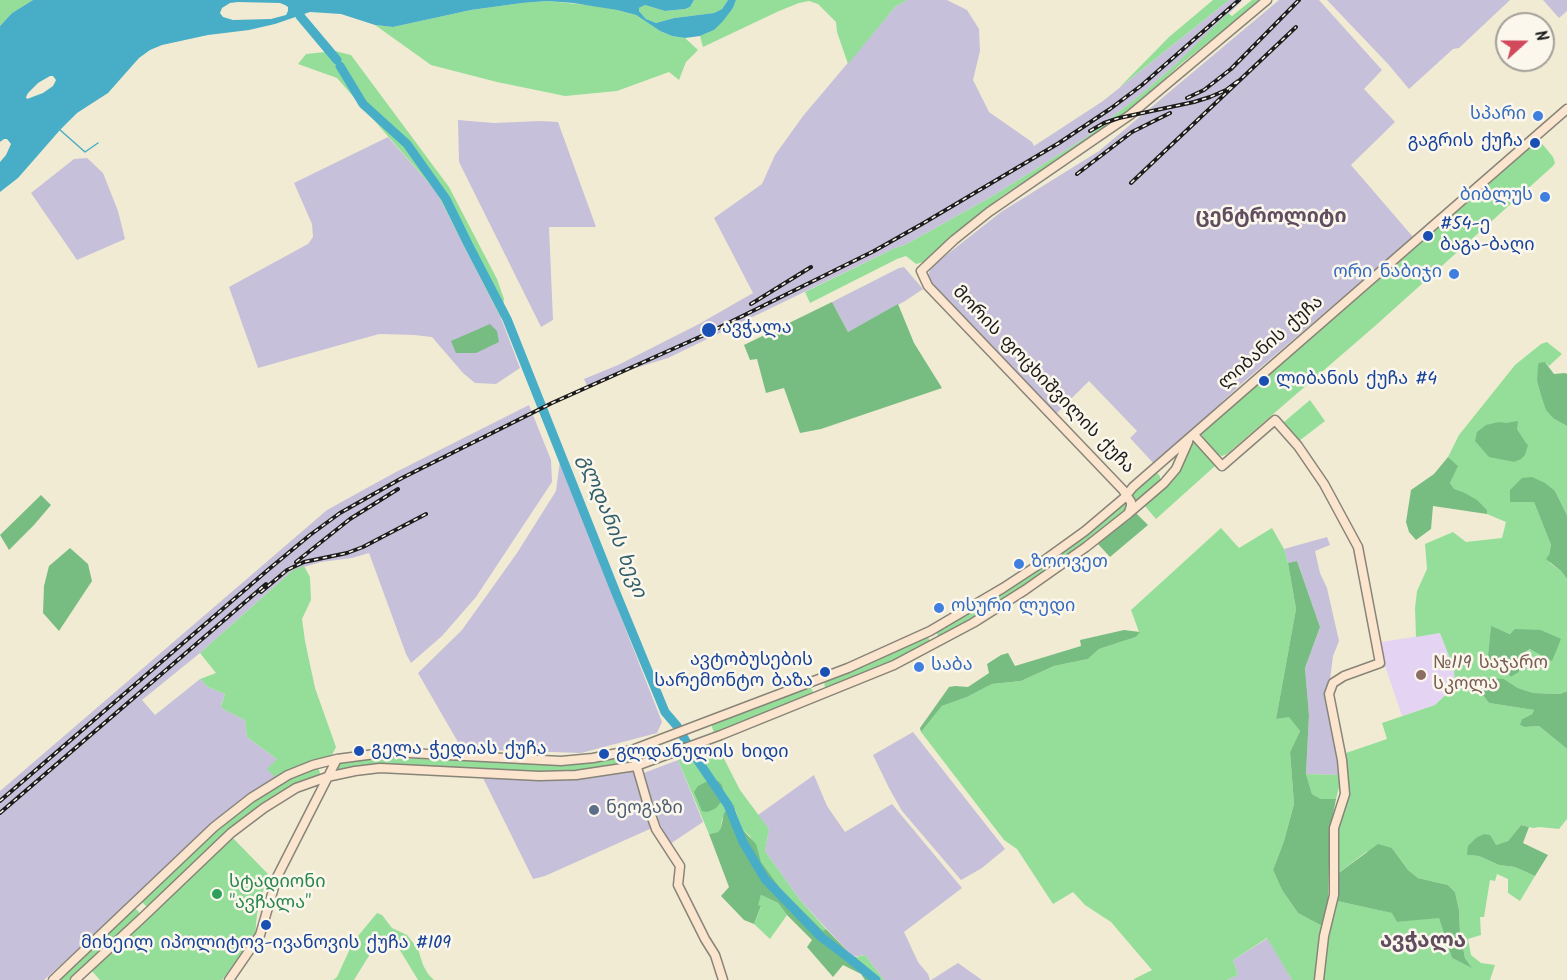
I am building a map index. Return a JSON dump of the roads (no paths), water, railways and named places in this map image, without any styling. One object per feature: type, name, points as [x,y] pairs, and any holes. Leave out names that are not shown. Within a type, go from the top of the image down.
[{"type":"main road","name":"მორის ფოცხიშვილის ქუჩა","points":[[1126,514],[1131,506],[1129,497],[928,286],[921,271],[989,212],[1130,115],[1267,0]]},
{"type":"main road","name":"ლიბანის ქუჩა","points":[[53,980],[214,827],[251,798],[288,774],[337,759],[390,752],[561,761],[593,758],[632,750],[848,668],[930,632],[995,593],[1085,531],[1567,109]]},
{"type":"main road","points":[[1191,437],[1222,466],[1275,420],[1298,446],[1324,484],[1358,547],[1380,663],[1334,682],[1329,694],[1342,760],[1345,794],[1334,828],[1334,895],[1324,936],[1319,980]]},
{"type":"main road","name":"ლიბანის ქუჩა","points":[[75,980],[231,833],[296,788],[355,771],[380,768],[539,776],[576,775],[636,766],[714,737],[894,665],[973,623],[1086,547],[1164,483],[1176,470],[1191,437]]},
{"type":"main road","points":[[1152,471],[1164,472],[1166,480],[1164,483]]},
{"type":"main road","points":[[632,750],[656,829],[680,866],[678,885],[715,955],[723,980]]},
{"type":"main road","points":[[230,980],[260,935],[277,878],[324,779],[337,759]]},
{"type":"main road","points":[[319,764],[324,779]]},
{"type":"main road","points":[[142,894],[141,902],[144,906],[153,907]]},
{"type":"main road","points":[[132,904],[141,908],[142,918]]},
{"type":"water","points":[[33,0],[694,0],[690,7],[685,9],[665,11],[645,5],[639,8],[646,19],[656,23],[674,18],[714,13],[722,9],[728,0],[736,0],[733,8],[714,30],[700,36],[685,38],[660,31],[636,15],[573,3],[547,1],[471,10],[393,27],[375,25],[341,14],[310,12],[249,30],[208,35],[162,45],[139,58],[108,93],[77,113],[18,178],[0,192],[0,162],[11,144],[7,139],[0,142],[0,26],[12,13]],"holes":[[[230,3],[280,3],[288,7],[288,11],[286,15],[271,19],[233,20],[223,17],[220,13],[222,8]],[[50,76],[56,80],[53,86],[27,99],[28,93]]]},
{"type":"waterway","name":"გლდანის ხევი","points":[[292,0],[300,16],[337,60]]},
{"type":"waterway","name":"გლდანის ხევი","points":[[340,66],[363,104],[407,144],[446,199],[507,319],[665,712],[677,726],[728,805],[743,842],[765,879],[821,937],[876,980]]},
{"type":"waterway","points":[[59,129],[85,152],[98,143]]},
{"type":"railway","points":[[0,801],[269,569],[340,513],[402,478],[552,403],[704,335],[874,251],[922,224],[1059,143],[1110,109],[1142,85],[1239,0]]},
{"type":"railway","points":[[1187,98],[1204,90],[1231,69],[1299,0]]},
{"type":"railway","points":[[1131,183],[1296,27]]},
{"type":"railway","points":[[1090,131],[1119,118],[1210,97],[1226,90],[1238,81]]},
{"type":"railway","points":[[1077,174],[1132,132],[1170,113]]},
{"type":"railway","points":[[751,304],[811,267]]},
{"type":"railway","points":[[296,562],[350,519],[398,489]]},
{"type":"railway","points":[[261,592],[287,570],[304,562],[347,553],[363,547],[426,514]]},
{"type":"railway","points":[[0,813],[266,584]]},
{"type":"place","name":"სპარი","points":[[1538,116]]},
{"type":"place","name":"გაგრის ქუჩა","points":[[1535,143]]},
{"type":"place","name":"ბიბლუს","points":[[1545,197]]},
{"type":"place","name":"#54-ე ბაგა-ბაღი","points":[[1428,236]]},
{"type":"place","name":"ორი ნაბიჯი","points":[[1454,274]]},
{"type":"place","name":"ავჭალა","points":[[709,330]]},
{"type":"place","name":"ლიბანის ქუჩა #4","points":[[1264,381]]},
{"type":"place","name":"ზოოვეთ","points":[[1019,564]]},
{"type":"place","name":"ოსური ლუდი","points":[[939,608]]},
{"type":"place","name":"საბა","points":[[919,667]]},
{"type":"place","name":"ავტობუსების სარემონტო ბაზა","points":[[825,672]]},
{"type":"place","name":"№119 საჯარო სკოლა","points":[[1421,675]]},
{"type":"place","name":"გელა ჭედიას ქუჩა","points":[[359,751]]},
{"type":"place","name":"გლდანულის ხიდი","points":[[604,754]]},
{"type":"place","name":"ნეოგაზი","points":[[594,810]]},
{"type":"place","name":"სტადიონი \"ავჩალა\"","points":[[217,894]]},
{"type":"place","name":"მიხეილ იპოლიტოვ-ივანოვის ქუჩა #109","points":[[266,925]]},
{"type":"district","name":"ცენტროლიტი","points":[[1271,219]]},
{"type":"district","name":"ავჭალა","points":[[1423,943]]}]
